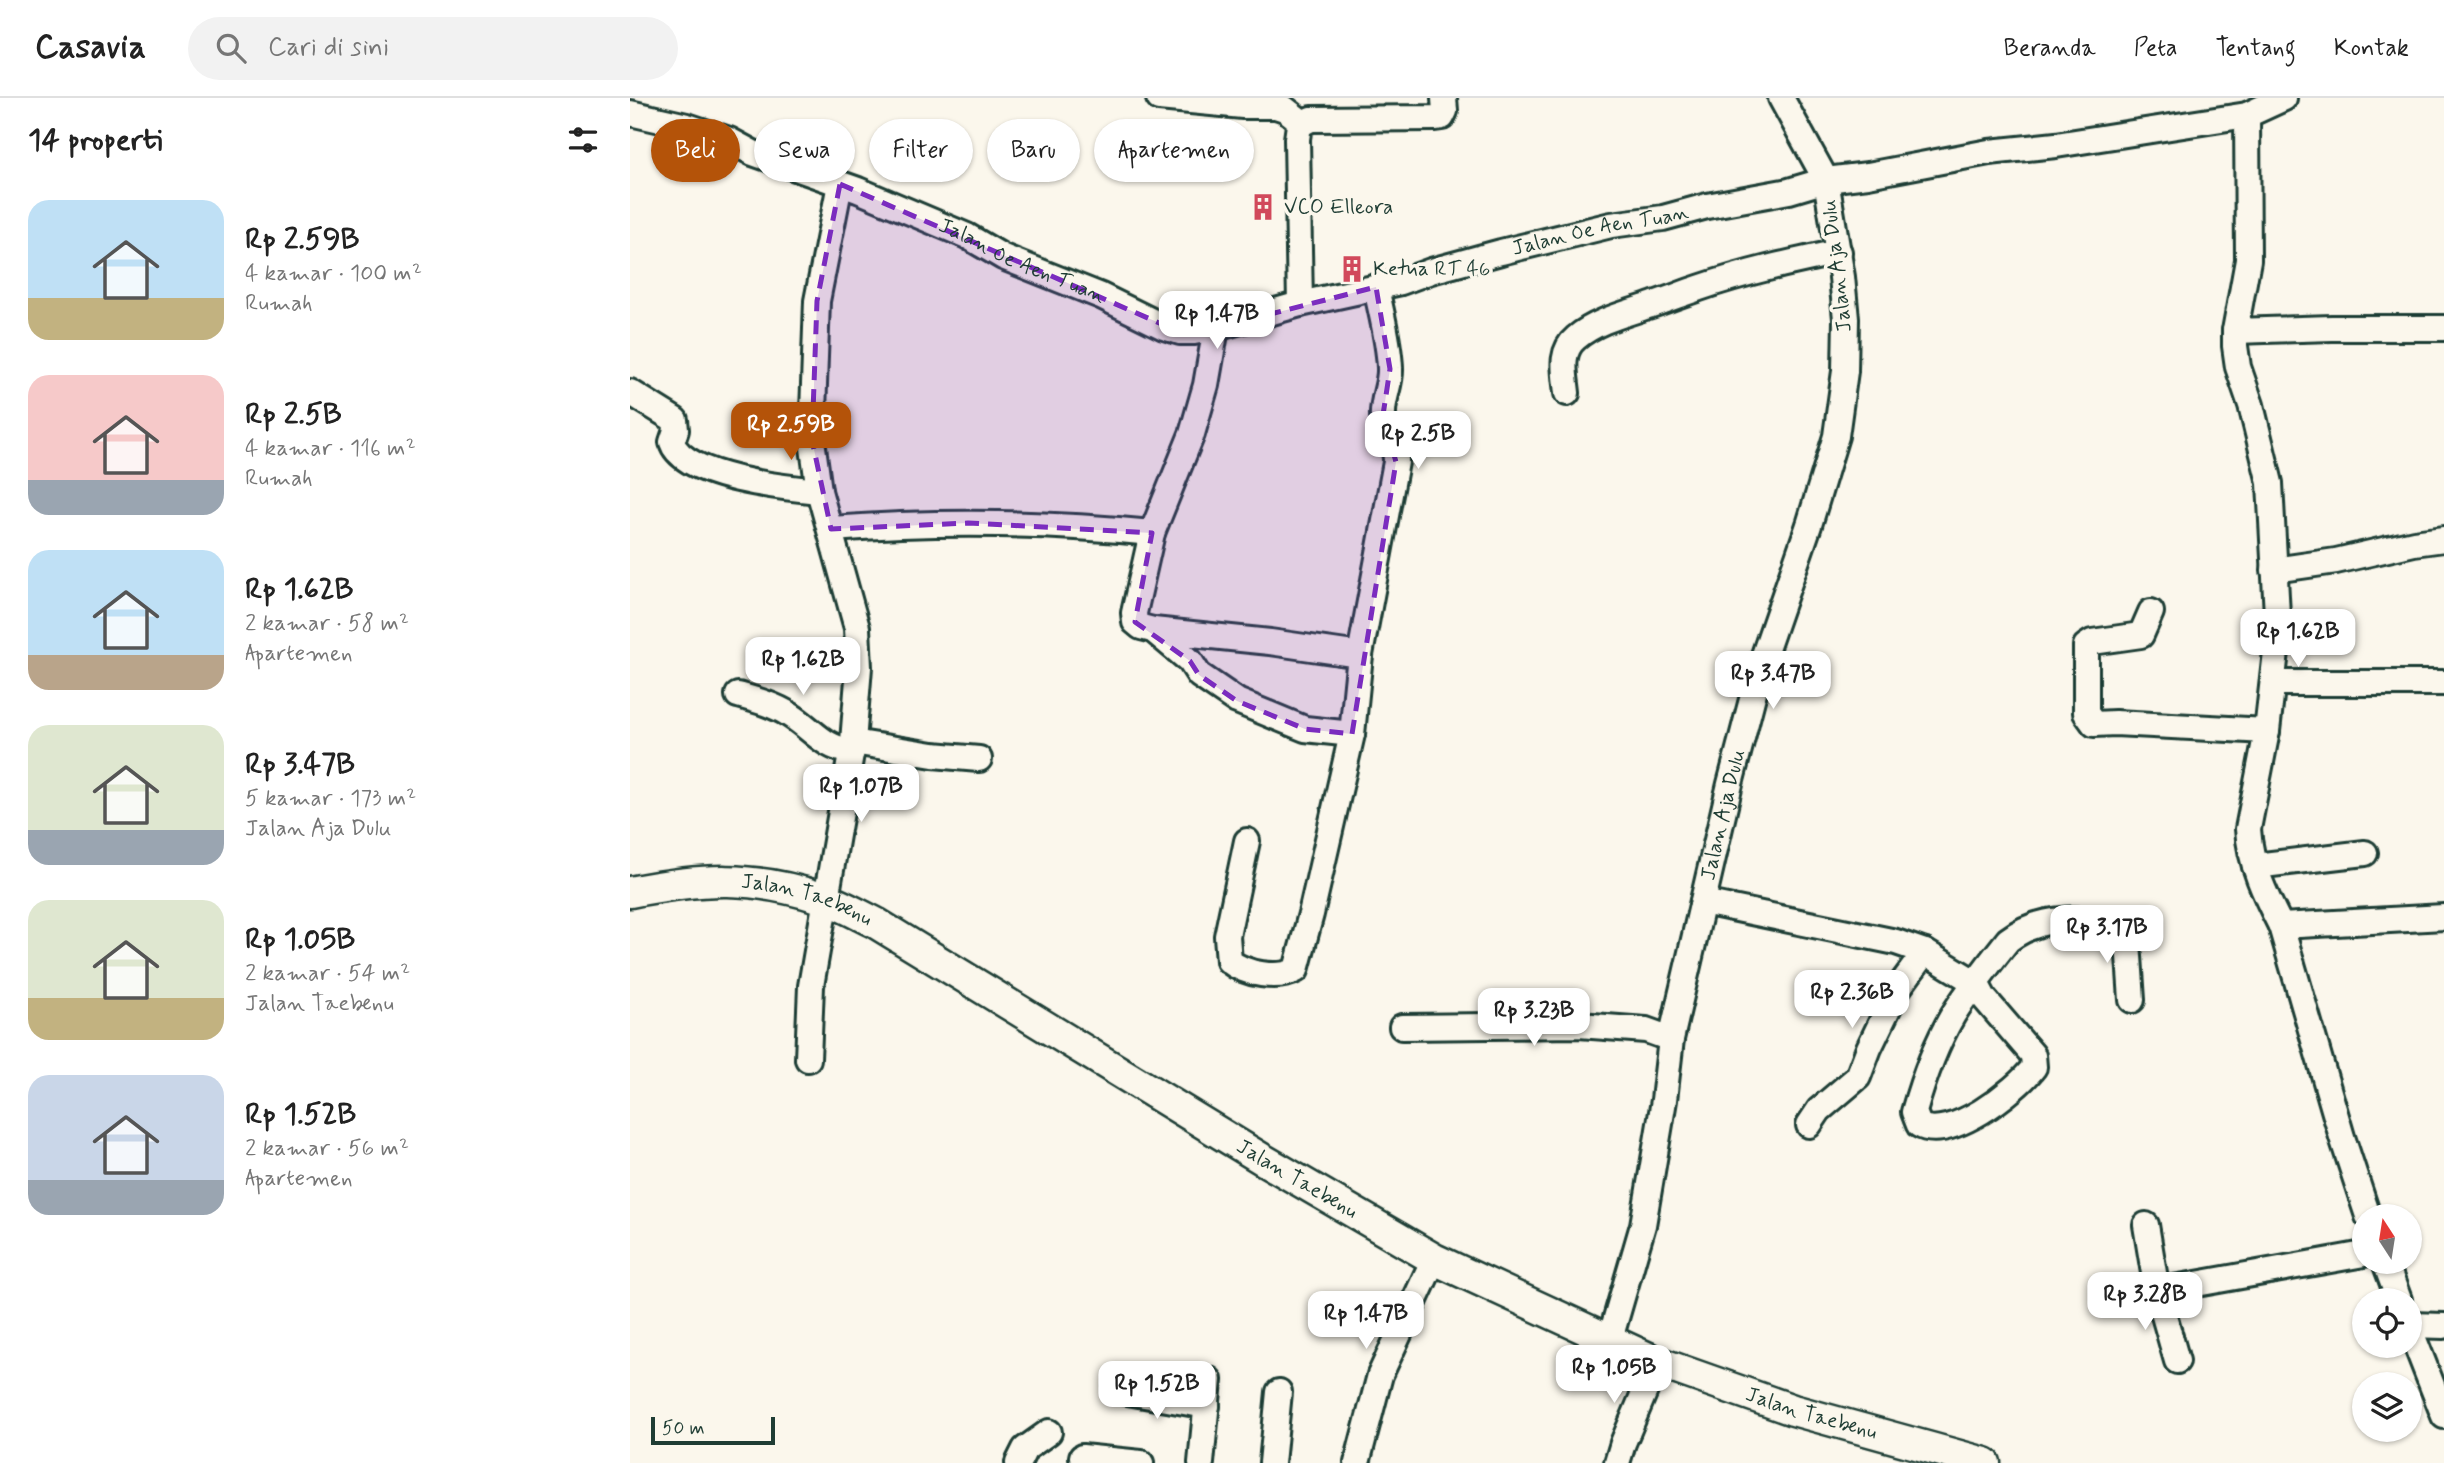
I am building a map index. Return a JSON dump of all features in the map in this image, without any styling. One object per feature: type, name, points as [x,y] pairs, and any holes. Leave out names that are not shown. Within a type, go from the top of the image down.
[{"type":"main road","name":"Jalan Taebenu","points":[[630,892],[728,880],[751,881],[825,898],[876,923],[1250,1152],[1434,1259],[1657,1362],[1793,1410],[1985,1463]]},
{"type":"street","points":[[1159,98],[1243,106],[1276,106],[1303,122]]},
{"type":"street","points":[[1300,304],[1299,125],[1311,119],[1442,117],[1445,111],[1444,98]]},
{"type":"street","name":"Jalan Aja Dulu","points":[[1610,1339],[1643,1225],[1664,1100],[1671,1039],[1703,902],[1762,661],[1809,525],[1836,436],[1845,371],[1846,319],[1839,252],[1826,180],[1781,98]]},
{"type":"street","name":"Jalan Oe Aen Tuan","points":[[630,113],[687,126],[729,140],[753,153],[840,184],[967,236],[1003,257],[1101,296],[1164,327],[1180,332],[1194,332],[1376,287],[1560,237],[1789,191],[1826,180],[1868,175],[1989,152],[2056,145],[2247,115],[2284,98]]},
{"type":"street","points":[[2247,115],[2248,260],[2235,331],[2238,367],[2251,405],[2270,483],[2278,634],[2267,731],[2248,829],[2249,845],[2267,898],[2281,926],[2364,1204]]},
{"type":"street","points":[[808,1059],[811,986],[853,747],[859,646],[854,616],[819,491],[812,440],[817,301],[840,184]]},
{"type":"street","points":[[1567,393],[1563,361],[1567,349],[1576,338],[1599,324],[1700,287],[1766,268],[1839,252]]},
{"type":"street","points":[[1247,841],[1227,936],[1229,961],[1238,968],[1271,975],[1287,975],[1296,970],[1308,926],[1352,734],[1360,655],[1396,462],[1396,452],[1383,415],[1390,369],[1376,287]]},
{"type":"street","points":[[1216,328],[1209,376],[1192,434],[1152,533],[1134,613],[1135,622],[1141,627],[1153,630],[1270,642],[1360,655]]},
{"type":"street","points":[[2235,331],[2444,328]]},
{"type":"street","points":[[630,392],[675,420],[677,430],[672,442],[679,454],[706,469],[757,484],[819,491]]},
{"type":"street","points":[[831,529],[894,524],[968,523],[1106,528],[1152,533]]},
{"type":"street","points":[[2274,570],[2336,561],[2414,543],[2444,540]]},
{"type":"street","points":[[2151,612],[2141,635],[2092,642],[2086,646],[2086,713],[2090,720],[2094,724],[2267,731]]},
{"type":"street","points":[[1153,630],[1190,661],[1199,675],[1237,701],[1305,729],[1352,734]]},
{"type":"street","points":[[2274,683],[2444,683]]},
{"type":"street","points":[[738,695],[789,714],[833,748],[853,747],[979,759]]},
{"type":"street","points":[[2255,866],[2365,853]]},
{"type":"street","points":[[1703,902],[1896,942],[1925,951],[1976,983],[1984,998],[2033,1055],[2034,1067],[1978,1114],[1931,1130],[1924,1128],[1915,1118],[1913,1112],[1917,1100],[1953,1016],[1976,983],[2008,940],[2029,927],[2062,920],[2101,921],[2127,927],[2132,1000]]},
{"type":"street","points":[[2281,926],[2444,917]]},
{"type":"street","points":[[1809,1125],[1819,1110],[1858,1077],[1897,990],[1925,951]]},
{"type":"street","points":[[1402,1027],[1579,1025],[1646,1030],[1671,1039]]},
{"type":"street","points":[[2146,1225],[2157,1291],[2177,1361]]},
{"type":"street","points":[[2157,1291],[2352,1256]]},
{"type":"street","points":[[1357,1463],[1380,1374],[1434,1259]]},
{"type":"street","points":[[2422,1327],[2444,1326]]},
{"type":"street","points":[[2422,1357],[2444,1413]]},
{"type":"street","points":[[1617,1463],[1657,1362]]},
{"type":"street","points":[[1200,1463],[1209,1380]]},
{"type":"street","points":[[1116,1390],[1207,1406]]},
{"type":"street","points":[[1272,1463],[1279,1392]]},
{"type":"street","points":[[1018,1463],[1025,1449],[1049,1432]]},
{"type":"street","points":[[1082,1457],[1141,1463]]},
{"type":"highlighted area","points":[[840,184],[1180,332],[1216,328],[1376,287],[1390,369],[1383,415],[1396,462],[1352,734],[1305,729],[1237,701],[1199,675],[1190,661],[1135,622],[1152,533],[968,523],[831,529],[812,440],[817,301]]},
{"type":"place","name":"VCO Elleora","points":[[1263,207]]},
{"type":"place","name":"Ketua RT 46","points":[[1352,269]]}]
